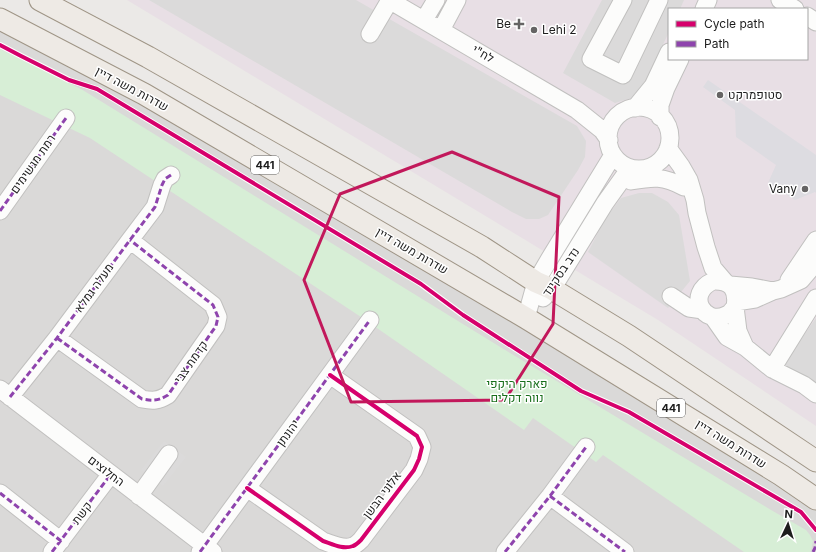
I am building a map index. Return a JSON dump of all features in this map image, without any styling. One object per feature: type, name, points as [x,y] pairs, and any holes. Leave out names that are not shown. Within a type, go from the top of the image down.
[{"type":"main road","points":[[40,0],[148,57],[482,247],[544,286],[629,336],[816,461]]},
{"type":"main road","name":"שדרות משה דיין","points":[[0,18],[144,94],[526,318],[816,498]]},
{"type":"main road","points":[[781,475],[816,508]]},
{"type":"street","points":[[370,34],[389,0]]},
{"type":"street","name":"לח\"י","points":[[389,0],[577,110],[602,130],[611,148]]},
{"type":"street","points":[[424,20],[436,0]]},
{"type":"street","points":[[441,30],[457,0]]},
{"type":"street","points":[[623,0],[591,59],[623,75],[659,0]]},
{"type":"street","points":[[780,0],[793,8]]},
{"type":"street","points":[[628,110],[646,108],[656,112],[664,120],[668,129],[670,139],[664,157],[656,164],[648,168],[630,168],[620,162],[611,148],[608,136],[611,125],[617,117],[628,110],[653,86],[668,54]]},
{"type":"street","points":[[660,117],[660,105],[666,88],[680,60]]},
{"type":"street","name":"לח\"י","points":[[577,110],[612,114],[628,110]]},
{"type":"street","name":"רמת מגשימים","points":[[0,211],[61,124]]},
{"type":"street","name":"נדב בסקינד","points":[[544,286],[550,258],[611,148]]},
{"type":"street","points":[[668,148],[689,180],[706,247],[713,268],[734,290],[736,296],[738,331],[745,347]]},
{"type":"street","points":[[656,164],[667,166],[674,171],[697,213]]},
{"type":"street","name":"נדב בסקינד","points":[[526,318],[544,286],[630,168]]},
{"type":"street","name":"מעלה גמלא","points":[[5,393],[57,338],[155,207],[162,185],[168,177]]},
{"type":"street","points":[[608,198],[627,182],[647,178],[662,178],[684,187]]},
{"type":"street","name":"קדמת צבי","points":[[57,338],[142,399],[152,401],[160,400],[168,396],[216,326],[218,317],[213,304],[130,240]]},
{"type":"street","points":[[777,290],[799,266],[816,240]]},
{"type":"street","points":[[706,247],[702,270],[699,299],[700,305],[727,337],[745,347],[772,369],[804,385],[816,394]]},
{"type":"street","points":[[777,290],[713,281],[708,283],[701,290],[687,297],[671,296],[689,308],[719,318],[730,313],[736,305],[755,299],[777,290],[801,280],[816,262]]},
{"type":"street","points":[[772,369],[816,298]]},
{"type":"street","name":"יהונתן","points":[[206,550],[248,488],[369,322]]},
{"type":"street","name":"אלוני הבשן","points":[[248,488],[323,541],[335,546],[344,547],[353,546],[361,540],[414,470],[419,459],[422,446],[417,436],[330,375]]},
{"type":"street","name":"החלוצים","points":[[5,393],[111,474],[206,550]]},
{"type":"street","points":[[505,552],[550,496],[584,450]]},
{"type":"street","points":[[139,496],[169,454]]},
{"type":"street","name":"קשת","points":[[56,547],[111,474]]},
{"type":"street","points":[[0,493],[56,547]]},
{"type":"street","points":[[550,496],[625,552]]},
{"type":"highlighted area","points":[[452,152],[559,197],[553,324],[505,400],[351,402],[304,280],[340,194]]},
{"type":"shaded area","points":[[127,0],[816,0],[816,426],[658,320]]},
{"type":"shaded area","points":[[149,0],[356,0],[577,126],[586,141],[585,157],[548,215],[539,219],[526,219]]},
{"type":"shaded area","points":[[602,0],[684,0],[680,8],[668,8],[668,34],[643,86],[631,98],[615,103],[563,73]]},
{"type":"shaded area","points":[[0,13],[816,505],[816,552],[0,552]]},
{"type":"shaded area","points":[[708,80],[816,155],[816,193],[815,192],[795,200],[768,183],[776,165],[736,137],[735,110],[703,87]]},
{"type":"shaded area","points":[[639,193],[652,193],[668,202],[679,215],[690,281],[668,308],[588,252],[605,219],[621,198]]},
{"type":"shaded area","points":[[816,318],[816,399],[778,372]]},
{"type":"shaded area","points":[[164,441],[186,457],[163,486],[141,470]]},
{"type":"green space","name":"פארק היקפי נווה דקלים","points":[[0,49],[81,89],[510,353],[806,530],[813,541],[811,551],[744,552],[603,455],[596,462],[533,418],[524,430],[361,317],[90,138],[0,95]]},
{"type":"marked path","points":[[0,211],[66,118]]},
{"type":"marked path","points":[[10,397],[57,338],[155,207],[162,185],[165,179],[171,175]]},
{"type":"marked path","points":[[57,338],[142,399],[155,400],[168,395],[216,326],[218,317],[213,305],[130,240]]},
{"type":"marked path","points":[[200,552],[370,320]]},
{"type":"marked path","points":[[505,552],[550,496],[586,447]]},
{"type":"marked path","points":[[52,552],[111,474]]},
{"type":"marked path","points":[[0,493],[61,541]]},
{"type":"marked path","points":[[550,496],[625,552]]},
{"type":"marked path","points":[[813,552],[816,541]]},
{"type":"cycle path","points":[[0,45],[69,80],[97,89],[421,284],[463,315],[581,391],[629,412],[801,512],[816,530]]},
{"type":"cycle path","points":[[247,488],[323,541],[338,546],[349,547],[355,545],[361,540],[414,470],[422,447],[417,436],[330,375]]},
{"type":"place","name":"Be","points":[[519,24]]},
{"type":"place","name":"Lehi 2","points":[[534,30]]},
{"type":"place","name":"סטופמרקט","points":[[720,95]]},
{"type":"place","name":"Vany","points":[[805,189]]}]
